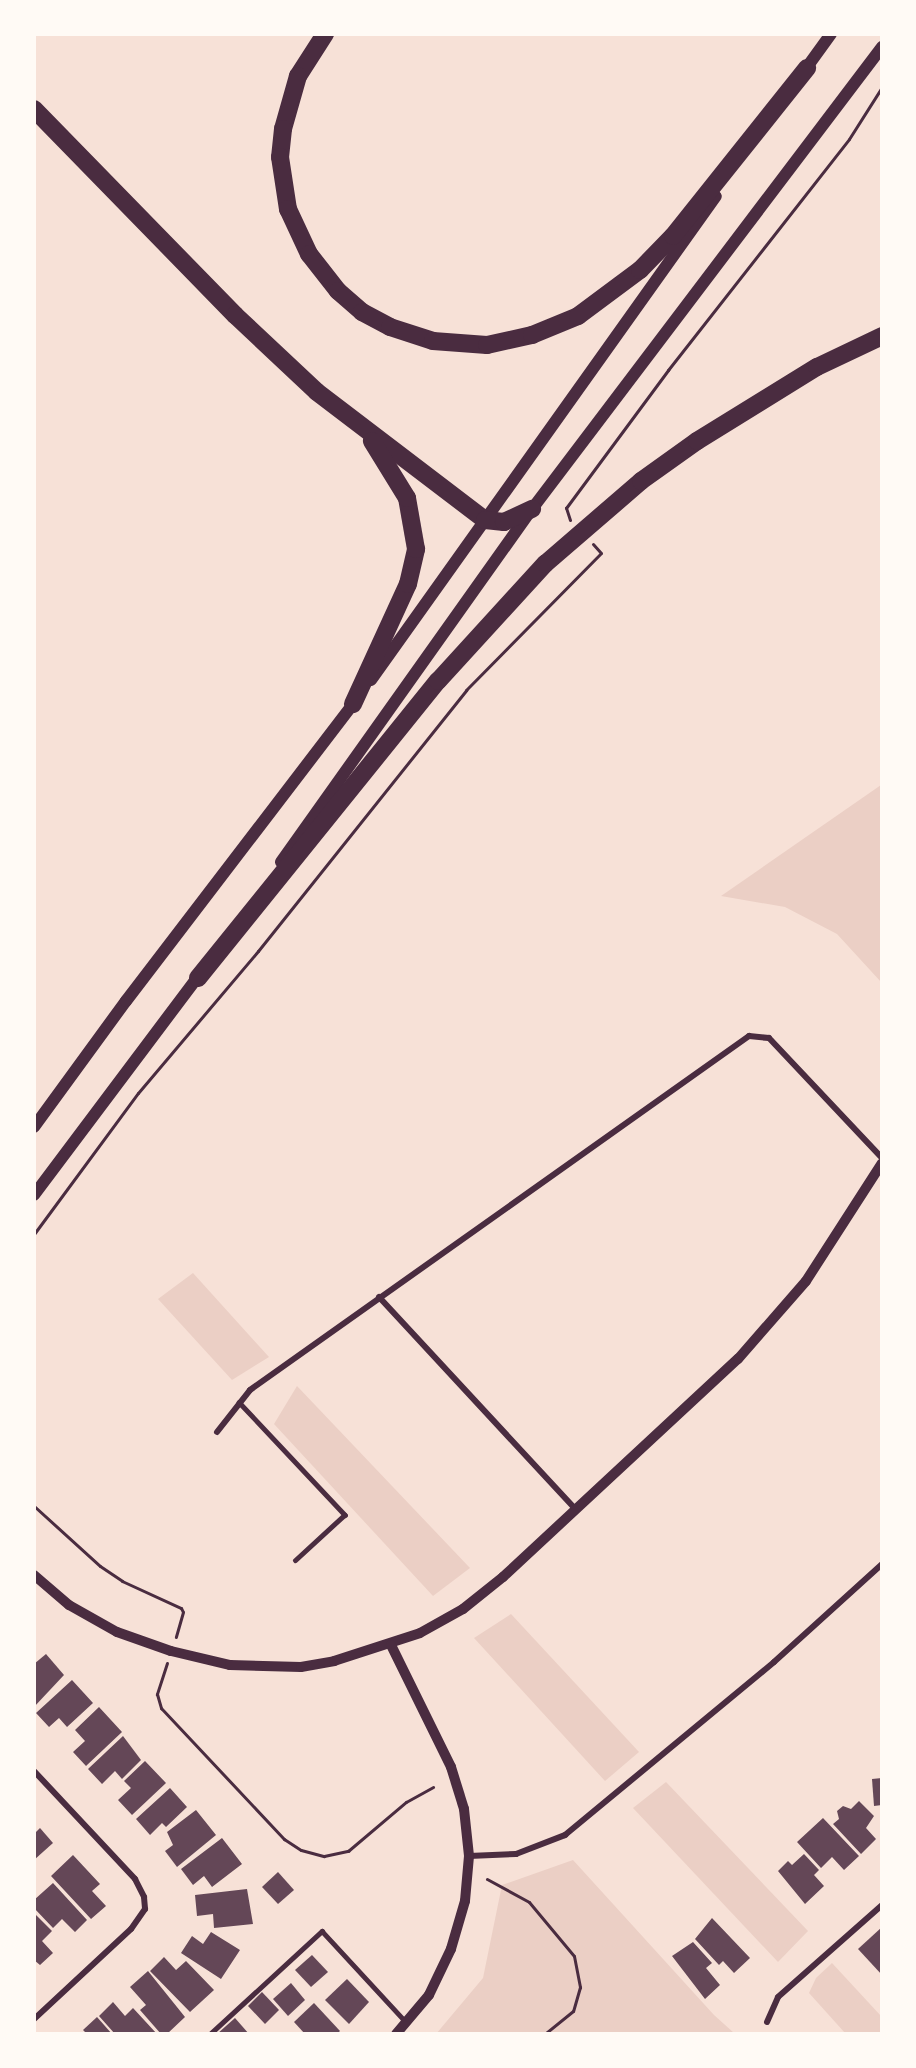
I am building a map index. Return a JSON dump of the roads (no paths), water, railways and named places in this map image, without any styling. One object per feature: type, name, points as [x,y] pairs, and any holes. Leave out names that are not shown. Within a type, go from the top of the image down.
[{"type":"highway","points":[[325,34],[298,76],[283,129],[280,157],[288,209],[309,254],[338,291],[362,312],[390,327],[434,341],[488,345],[532,335],[578,316],[640,270],[673,236],[807,68]]},
{"type":"highway","points":[[34,109],[235,315],[317,392],[364,430],[485,519],[504,522],[532,509]]},
{"type":"highway","points":[[198,978],[438,681],[545,564],[641,481],[697,441],[817,367],[882,336]]},
{"type":"highway","points":[[353,704],[408,584],[416,549],[407,498],[364,430]]},
{"type":"main road","points":[[34,1127],[126,1001],[353,704],[831,34]]},
{"type":"main road","points":[[34,1195],[198,978],[532,509],[882,47]]},
{"type":"street","points":[[217,1432],[250,1390],[739,1041],[760,1035],[778,1046],[882,1158]]},
{"type":"street","points":[[34,1575],[69,1605],[101,1624],[206,1661],[301,1667],[391,1645],[463,1609],[576,1510],[775,1320],[830,1245],[882,1163]]},
{"type":"street","points":[[379,1297],[576,1510]]},
{"type":"street","points":[[469,1856],[516,1854],[565,1835],[774,1662],[882,1564]]},
{"type":"street","points":[[391,1645],[455,1776],[464,1809],[469,1856],[465,1901],[451,1949],[429,1995],[396,2034]]},
{"type":"street","points":[[34,1771],[135,1879],[144,1897],[145,1909],[131,1929],[34,2019]]},
{"type":"street","points":[[767,2022],[778,1997],[882,1905]]},
{"type":"lane","points":[[239,1402],[345,1515],[296,1560]]},
{"type":"lane","points":[[210,2034],[322,1931],[407,2023]]}]
